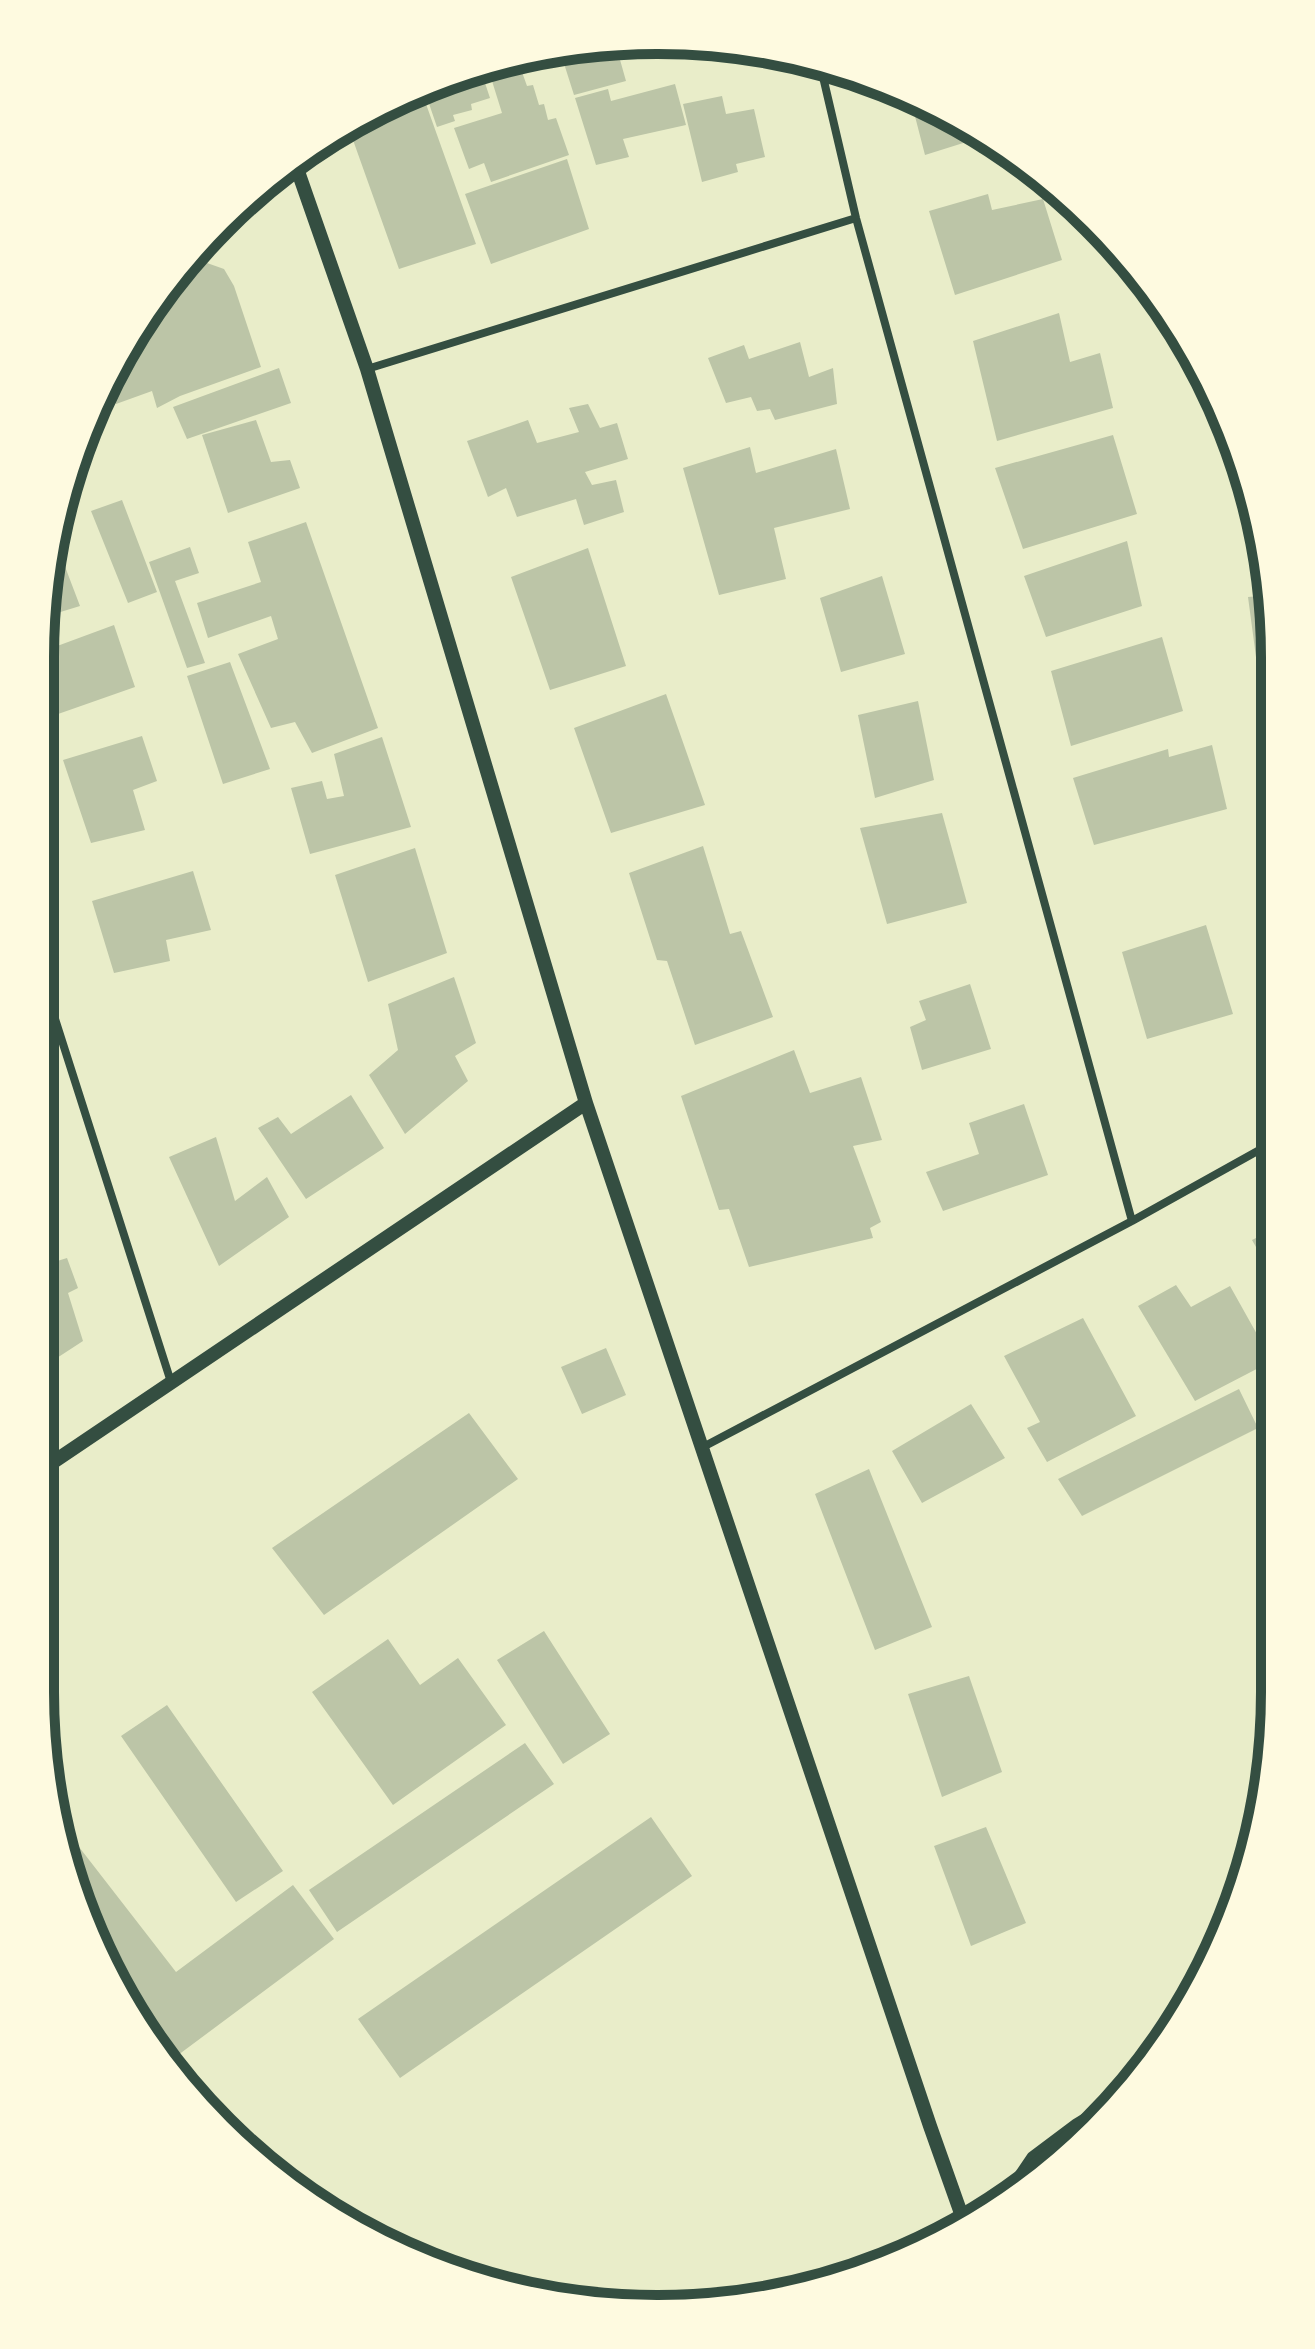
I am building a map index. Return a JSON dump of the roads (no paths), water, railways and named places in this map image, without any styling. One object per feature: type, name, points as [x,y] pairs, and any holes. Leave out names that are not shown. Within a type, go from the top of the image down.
[{"type":"street","points":[[823,78],[856,218],[1132,1221]]},
{"type":"street","points":[[299,173],[367,369],[586,1103],[961,2213]]},
{"type":"street","points":[[367,369],[856,218]]},
{"type":"street","points":[[54,1016],[171,1382]]},
{"type":"street","points":[[54,1461],[586,1103]]},
{"type":"street","points":[[703,1447],[1132,1221],[1261,1149]]},
{"type":"street","points":[[1018,2175],[1031,2156],[1085,2117]]}]
